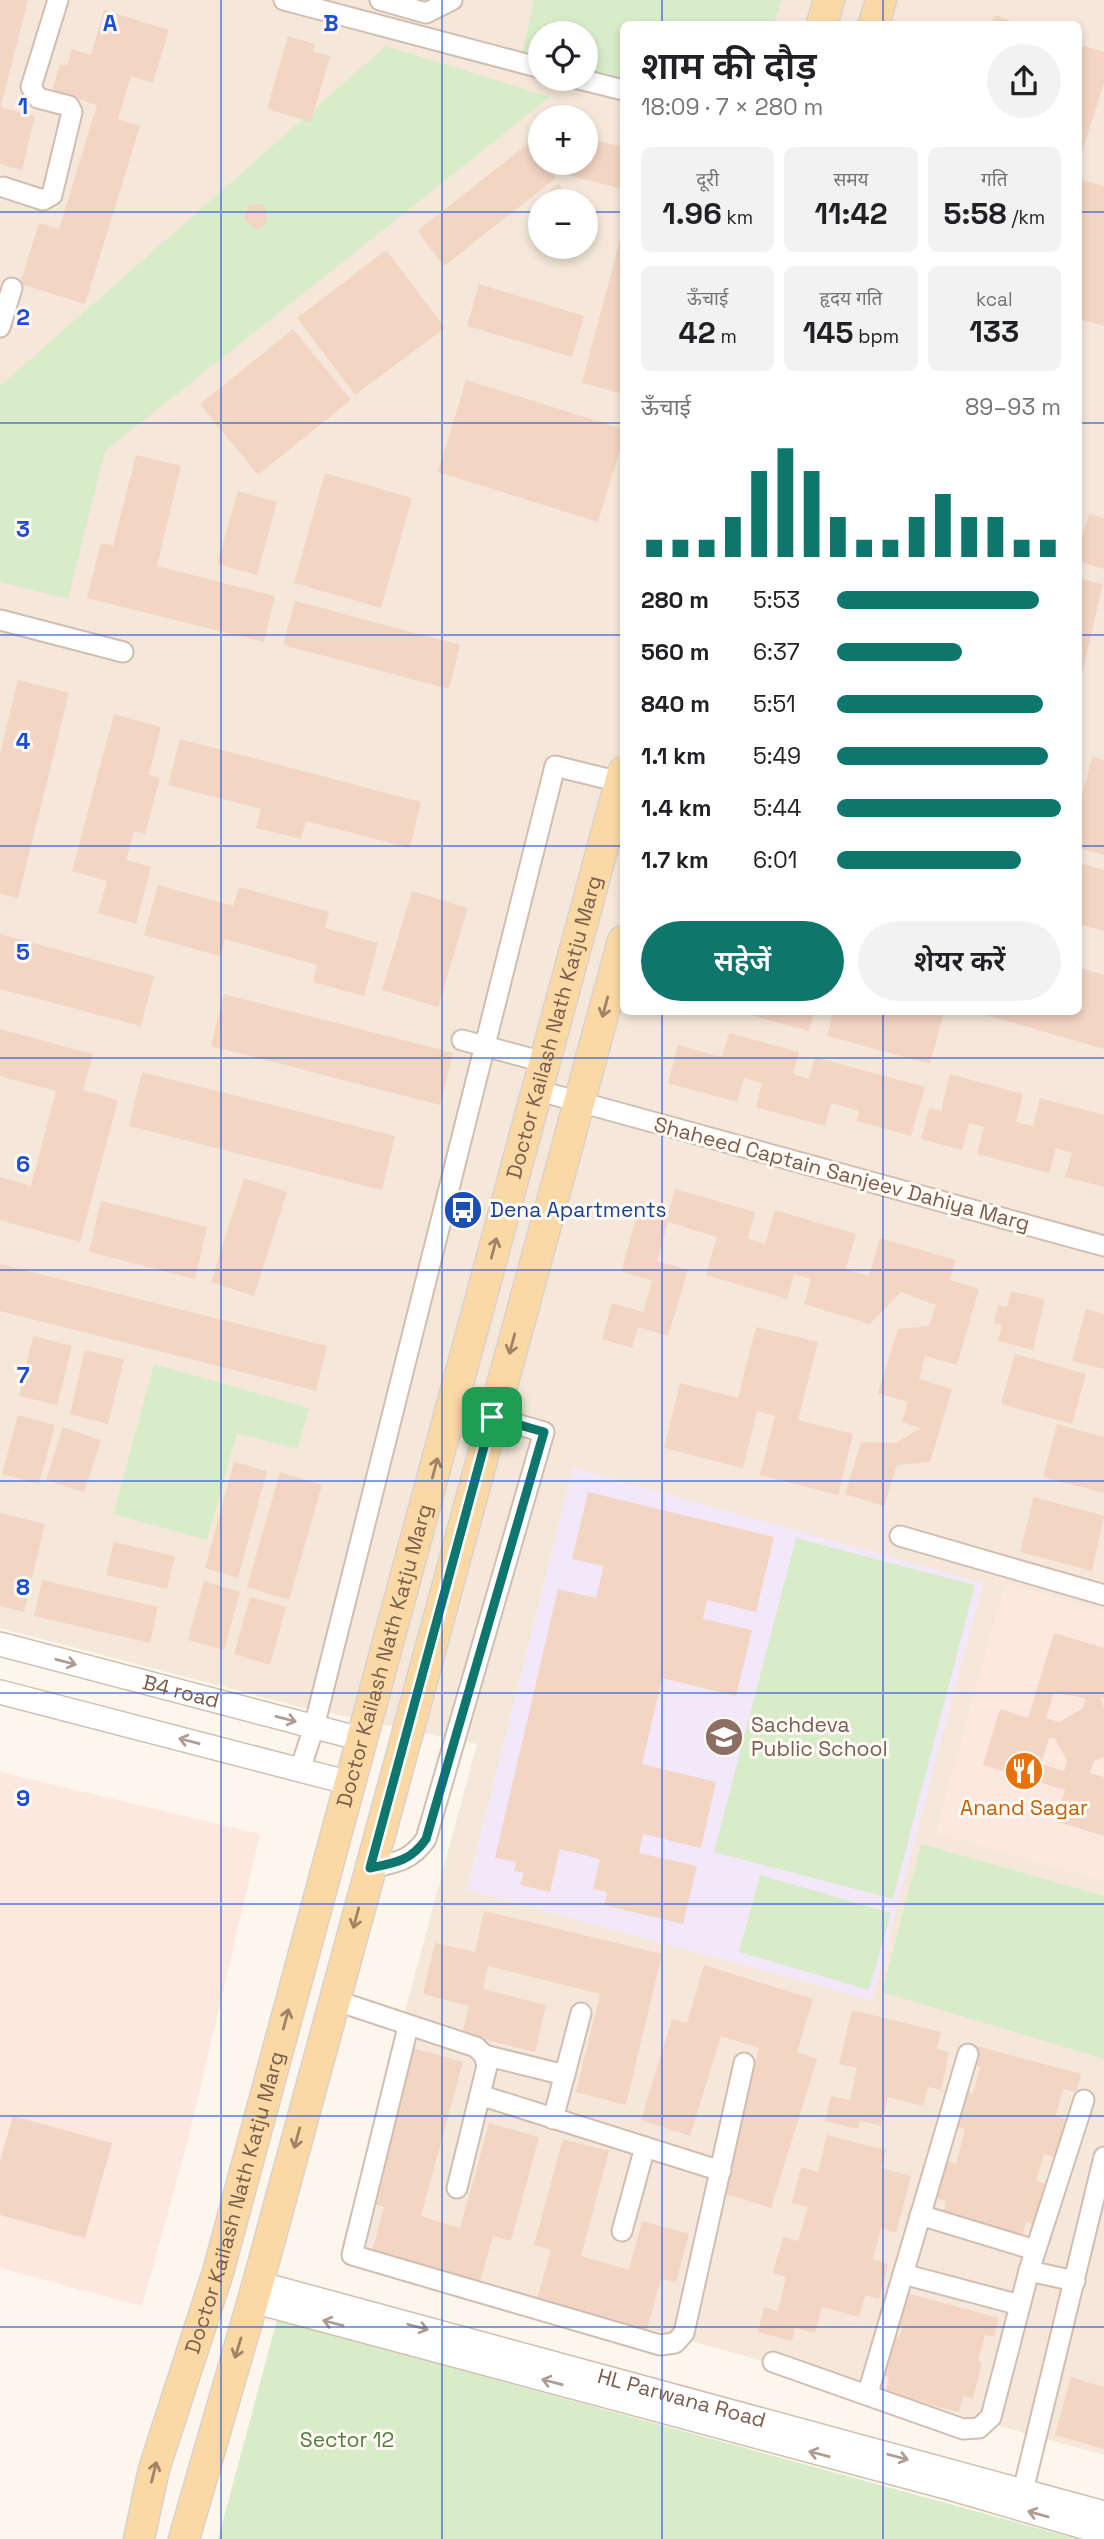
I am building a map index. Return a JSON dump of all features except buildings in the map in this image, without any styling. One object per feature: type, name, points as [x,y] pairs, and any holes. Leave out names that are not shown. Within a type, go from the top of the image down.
[{"type":"main road","points":[[823,21],[829,0]]},
{"type":"main road","points":[[875,21],[881,0]]},
{"type":"main road","name":"Doctor Kailash Nath Katju Marg","points":[[139,2539],[154,2469],[218,2272],[620,784]]},
{"type":"main road","name":"Doctor Kailash Nath Katju Marg","points":[[184,2539],[255,2292],[620,952]]},
{"type":"street","points":[[3,187],[43,200],[52,195],[72,112],[69,106],[38,98],[31,87],[58,0]]},
{"type":"street","points":[[284,0],[528,65]]},
{"type":"street","points":[[380,0],[426,13],[452,0]]},
{"type":"street","points":[[598,84],[620,89]]},
{"type":"street","points":[[0,327],[12,288]]},
{"type":"street","points":[[0,620],[123,652]]},
{"type":"street","points":[[300,1770],[314,1727],[555,766],[620,777]]},
{"type":"street","name":"Shaheed Captain Sanjeev Dahiya Marg","points":[[462,1040],[485,1047],[540,1076],[579,1102],[1104,1246]]},
{"type":"street","points":[[370,1868],[402,1862],[416,1854],[426,1839],[544,1432],[492,1417]]},
{"type":"street","points":[[900,1536],[1104,1595]]},
{"type":"street","name":"B4 road","points":[[0,1644],[361,1740]]},
{"type":"street","points":[[0,1692],[350,1783]]},
{"type":"street","points":[[334,2000],[408,2027],[476,2047],[484,2054],[565,2075]]},
{"type":"street","points":[[553,2119],[581,2013]]},
{"type":"street","points":[[408,2027],[352,2255],[660,2345],[675,2343],[684,2333],[744,2063]]},
{"type":"street","points":[[457,2188],[486,2066],[484,2054]]},
{"type":"street","points":[[868,2393],[968,2054]]},
{"type":"street","points":[[480,2095],[721,2171]]},
{"type":"street","points":[[774,2362],[868,2393],[963,2430],[979,2428],[991,2417],[1035,2250],[1084,2100]]},
{"type":"street","points":[[622,2231],[645,2147]]},
{"type":"street","points":[[1023,2491],[1104,2157]]},
{"type":"street","points":[[920,2215],[1035,2250]]},
{"type":"street","points":[[1029,2271],[1075,2281]]},
{"type":"street","points":[[903,2274],[1020,2305]]},
{"type":"street","points":[[255,2292],[1104,2533]]},
{"type":"street","name":"HL Parwana Road","points":[[255,2292],[1104,2513]]},
{"type":"shaded area","points":[[0,0],[1104,0],[1104,2455],[342,2245],[477,1744],[301,1707],[0,1628]]},
{"type":"shaded area","name":"Sachdeva Public School","points":[[573,1468],[983,1583],[872,2000],[467,1890]]},
{"type":"shaded area","points":[[1005,1583],[1104,1611],[1104,1881],[936,1833]]},
{"type":"shaded area","points":[[0,1772],[260,1834],[188,2140],[142,2306],[0,2268]]},
{"type":"green space","points":[[534,0],[781,0],[775,21],[620,21],[620,82],[598,76],[598,21],[529,21]]},
{"type":"green space","points":[[528,28],[528,57],[522,55]]},
{"type":"green space","points":[[386,46],[550,97],[540,105],[528,105],[528,115],[105,451],[68,599],[0,582],[0,386]]},
{"type":"green space","points":[[154,1364],[309,1408],[297,1449],[237,1433],[207,1540],[113,1514]]},
{"type":"green space","points":[[796,1538],[975,1585],[893,1899],[714,1852]]},
{"type":"green space","points":[[921,1844],[1104,1896],[1104,2059],[882,1992]]},
{"type":"green space","points":[[760,1875],[891,1913],[869,1990],[739,1952]]},
{"type":"green space","name":"Sector 12","points":[[277,2320],[1077,2539],[218,2539]]},
{"type":"place","name":"Dena Apartments","points":[[463,1210]]},
{"type":"place","name":"Sachdeva Public School","points":[[724,1737]]},
{"type":"place","name":"Anand Sagar","points":[[1024,1771]]},
{"type":"route","points":[[492,1417],[544,1432],[426,1839],[416,1854],[402,1862],[370,1868],[372,1862],[492,1417]]}]
